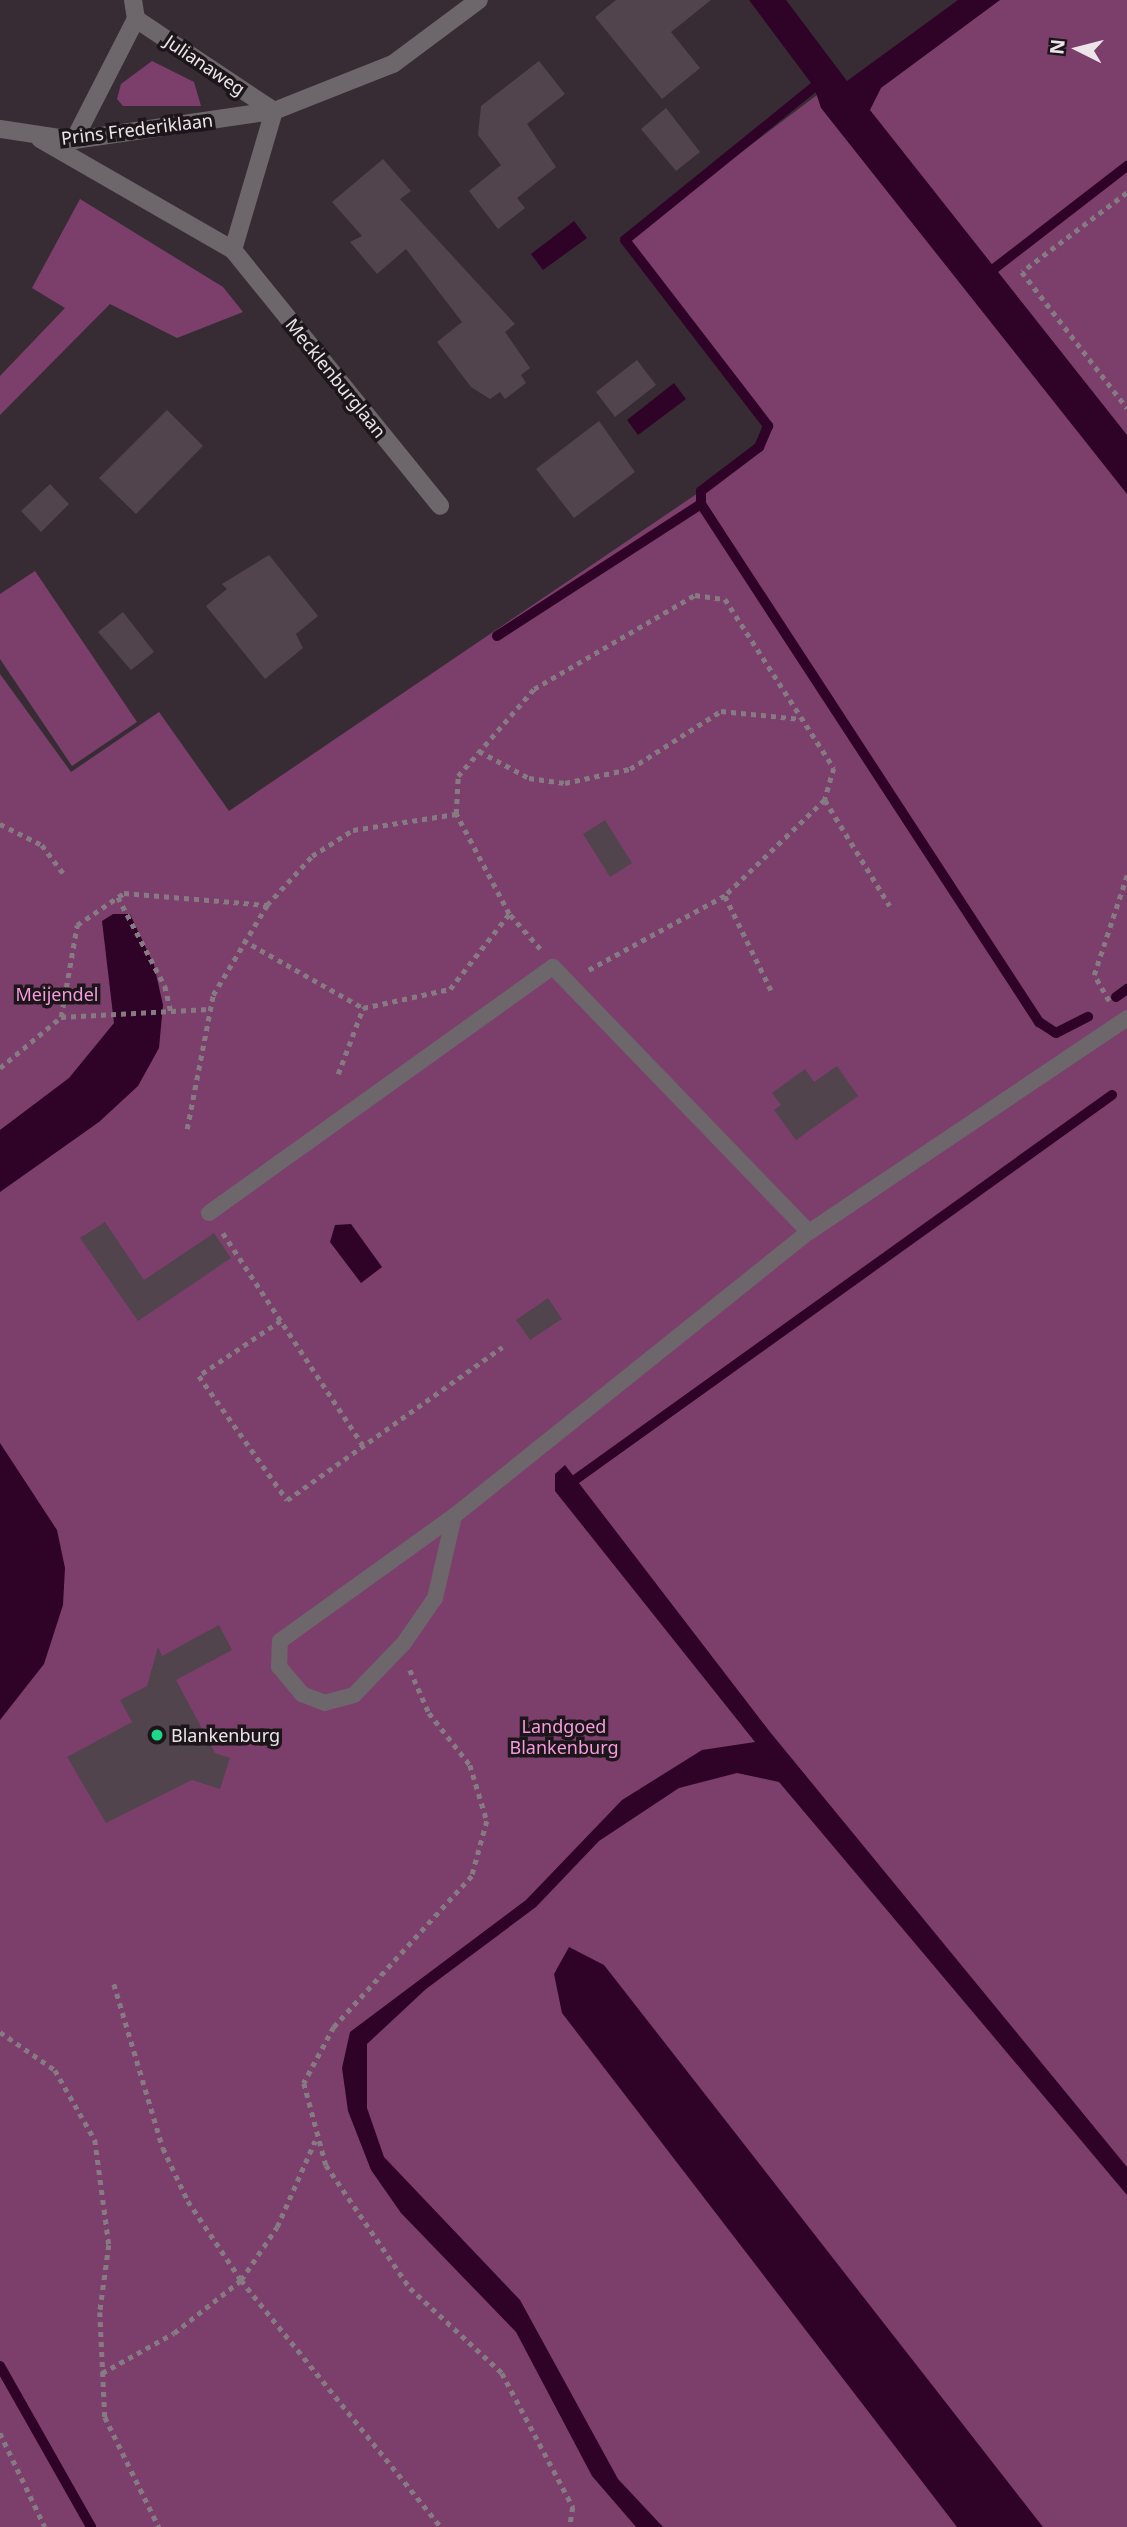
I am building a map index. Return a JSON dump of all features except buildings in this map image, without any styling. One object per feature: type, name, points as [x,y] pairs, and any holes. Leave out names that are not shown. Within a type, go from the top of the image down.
[{"type":"street","points":[[74,140],[136,19],[133,0]]},
{"type":"street","name":"Prins Frederiklaan","points":[[0,129],[40,139],[74,140],[274,111],[393,64],[480,0]]},
{"type":"street","name":"Julianaweg","points":[[136,19],[274,111]]},
{"type":"street","points":[[233,250],[274,111]]},
{"type":"street","name":"Mecklenburglaan","points":[[40,139],[233,250],[440,506]]},
{"type":"lane","points":[[209,1213],[553,967],[809,1232]]},
{"type":"lane","points":[[454,1516],[435,1598],[404,1643],[354,1695],[325,1703],[302,1694],[279,1667],[280,1642],[454,1516],[809,1232],[1125,1023]]},
{"type":"path","points":[[1127,193],[1022,272],[1127,408]]},
{"type":"path","points":[[553,967],[509,914],[456,814],[457,776],[534,689],[695,595],[725,599],[834,768],[825,800],[725,896],[567,981]]},
{"type":"path","points":[[479,751],[529,778],[565,783],[630,769],[721,711],[802,719]]},
{"type":"path","points":[[825,800],[890,906]]},
{"type":"path","points":[[187,1129],[209,1009],[243,940],[267,905],[312,856],[353,830],[456,814]]},
{"type":"path","points":[[0,824],[42,845],[65,876]]},
{"type":"path","points":[[1125,1023],[1094,975],[1127,875]]},
{"type":"path","points":[[725,896],[771,990]]},
{"type":"path","points":[[0,1068],[61,1017],[77,925],[118,897],[267,905]]},
{"type":"path","points":[[118,897],[165,986],[171,1012]]},
{"type":"path","points":[[243,940],[363,1008],[450,989],[509,914]]},
{"type":"path","points":[[338,1074],[363,1008]]},
{"type":"path","points":[[61,1017],[88,1020],[209,1009]]},
{"type":"path","points":[[209,1213],[363,1446]]},
{"type":"path","points":[[281,1321],[199,1376],[287,1500],[502,1346]]},
{"type":"path","points":[[404,1643],[429,1713],[470,1765],[487,1821],[472,1876],[334,2027],[304,2083],[315,2141],[410,2288],[502,2373],[573,2507],[570,2527]]},
{"type":"path","points":[[114,1984],[163,2148],[188,2202],[241,2280],[441,2527]]},
{"type":"path","points":[[0,2032],[55,2070],[96,2140],[109,2245],[100,2312],[105,2417],[159,2527]]},
{"type":"path","points":[[103,2374],[174,2333],[241,2280],[277,2227],[315,2141]]},
{"type":"path","points":[[0,2433],[45,2527]]},
{"type":"green space","name":"Landgoed Blankenburg","points":[[977,0],[1127,0],[1127,2527],[0,2527],[0,674],[71,772],[159,712],[229,811],[701,491],[760,447],[768,426],[625,240],[821,92],[873,78]]},
{"type":"green space","points":[[152,61],[194,82],[201,106],[123,106],[117,99],[121,84]]},
{"type":"green space","points":[[80,199],[223,287],[243,312],[177,338],[110,304],[0,415],[0,376],[65,308],[32,288]]},
{"type":"green space","points":[[35,571],[137,722],[72,766],[0,659],[0,594]]},
{"type":"shaded area","points":[[749,0],[786,0],[847,81],[958,0],[1000,0],[881,88],[870,110],[1127,435],[1127,494],[821,108],[814,87]]},
{"type":"shaded area","points":[[574,221],[587,238],[543,270],[531,254]]},
{"type":"shaded area","points":[[674,383],[686,399],[638,435],[627,420]]},
{"type":"shaded area","points":[[113,914],[130,914],[154,965],[163,1005],[159,1048],[138,1086],[99,1122],[0,1192],[0,1130],[69,1078],[114,1023],[102,921]]},
{"type":"shaded area","points":[[351,1224],[382,1267],[361,1283],[330,1242],[335,1225]]},
{"type":"shaded area","points":[[0,1443],[57,1530],[65,1568],[63,1605],[44,1664],[0,1720]]},
{"type":"shaded area","points":[[565,1465],[770,1732],[1127,2167],[1127,2195],[779,1782],[737,1773],[679,1788],[599,1841],[536,1907],[426,1989],[367,2044],[367,2108],[384,2157],[520,2300],[618,2479],[663,2527],[636,2527],[592,2476],[516,2332],[401,2213],[371,2170],[348,2111],[342,2068],[350,2032],[526,1900],[622,1800],[702,1750],[755,1742],[555,1491],[555,1474]]},
{"type":"shaded area","points":[[569,1947],[604,1965],[1043,2527],[957,2527],[562,2013],[554,1974]]},
{"type":"waterway","points":[[814,87],[625,240],[768,426],[759,447],[701,491],[701,504],[1039,1022],[1056,1033],[1088,1017]]},
{"type":"waterway","points":[[995,268],[1127,166]]},
{"type":"waterway","points":[[497,636],[701,504]]},
{"type":"waterway","points":[[1116,997],[1127,989]]},
{"type":"waterway","points":[[565,1487],[1112,1095]]},
{"type":"waterway","points":[[0,2366],[91,2527]]},
{"type":"place","name":"Blankenburg","points":[[157,1735]]},
{"type":"park label","name":"Meijendel","points":[[57,994]]}]
